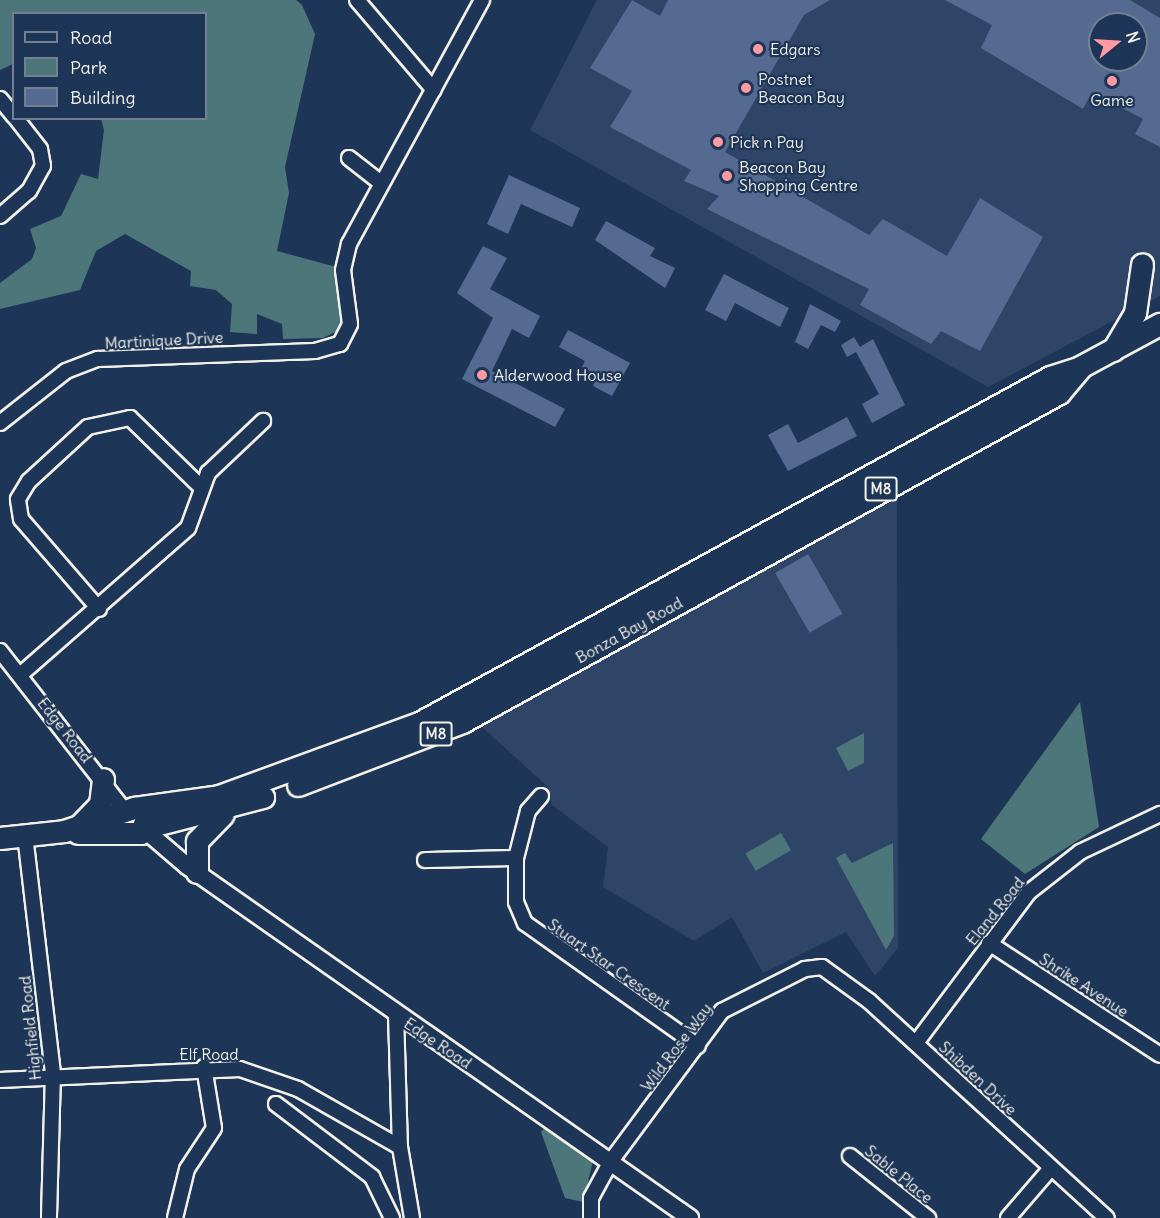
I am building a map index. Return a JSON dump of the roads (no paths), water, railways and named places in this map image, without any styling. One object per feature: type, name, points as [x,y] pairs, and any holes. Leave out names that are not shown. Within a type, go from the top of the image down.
[{"type":"main road","points":[[1112,350],[1135,313],[1151,273]]},
{"type":"main road","name":"Bonza Bay Road","points":[[0,838],[71,829],[107,835],[135,823],[256,786],[421,722],[1050,377],[1080,367],[1160,324]]},
{"type":"main road","name":"Bonza Bay Road","points":[[135,823],[231,809],[462,722],[1059,393],[1080,367]]},
{"type":"main road","points":[[71,829],[100,804],[103,779]]},
{"type":"main road","points":[[192,869],[197,841],[231,809]]},
{"type":"street","points":[[357,0],[434,90]]},
{"type":"street","name":"Martinique Drive","points":[[0,423],[66,371],[91,361],[279,351],[324,351],[346,336],[351,318],[344,257],[381,183],[482,0]]},
{"type":"street","points":[[0,99],[12,113]]},
{"type":"street","points":[[0,216],[29,191],[43,166],[40,149],[17,120]]},
{"type":"street","points":[[349,158],[381,183]]},
{"type":"street","points":[[99,609],[21,519],[18,501],[29,481],[88,427],[130,418],[202,488]]},
{"type":"street","points":[[20,675],[99,609],[188,528],[202,488],[214,466],[263,421]]},
{"type":"street","name":"Edge Road","points":[[0,651],[103,779],[135,823],[192,869],[690,1218]]},
{"type":"street","name":"Stuart Star Crescent","points":[[541,796],[528,811],[516,858],[516,902],[529,927],[698,1046]]},
{"type":"street","name":"Eland Road","points":[[916,1043],[1029,892],[1060,864],[1160,814]]},
{"type":"street","name":"Highfield Road","points":[[25,835],[53,1073],[49,1218]]},
{"type":"street","points":[[425,861],[516,858]]},
{"type":"street","name":"Shrike Avenue","points":[[989,943],[1160,1055]]},
{"type":"street","name":"Wild Rose Way","points":[[591,1218],[591,1198],[611,1161],[731,1003],[805,969],[822,968]]},
{"type":"street","name":"Shibden Drive","points":[[822,968],[844,979],[1107,1218]]},
{"type":"street","points":[[396,1014],[400,1147],[406,1201],[412,1218]]},
{"type":"street","points":[[176,1218],[187,1169],[214,1128],[204,1067]]},
{"type":"street","name":"Elf Road","points":[[0,1080],[53,1073],[204,1067],[274,1078],[400,1147]]},
{"type":"street","points":[[276,1104],[372,1177],[392,1218]]},
{"type":"street","name":"Sable Place","points":[[850,1156],[928,1218]]},
{"type":"street","points":[[1008,1218],[1051,1168]]},
{"type":"street","points":[[398,1218],[406,1201]]},
{"type":"place","name":"Edgars","points":[[758,49]]},
{"type":"place","name":"Game","points":[[1112,81]]},
{"type":"place","name":"Postnet Beacon Bay","points":[[746,88]]},
{"type":"place","name":"Pick n Pay","points":[[718,142]]},
{"type":"place","name":"Beacon Bay Shopping Centre","points":[[727,176]]},
{"type":"place","name":"Alderwood House","points":[[482,375]]}]
